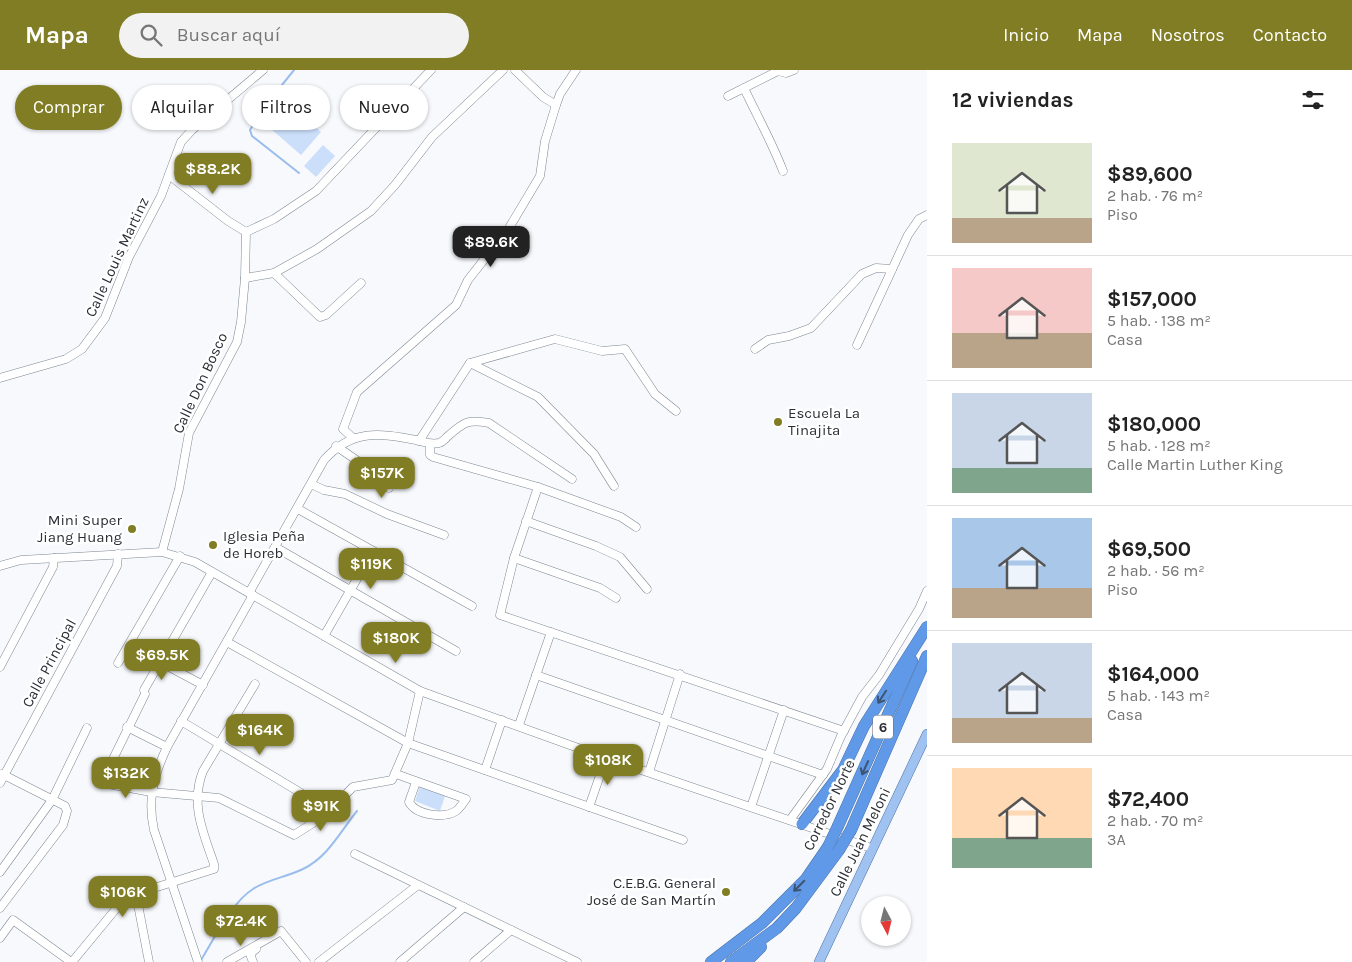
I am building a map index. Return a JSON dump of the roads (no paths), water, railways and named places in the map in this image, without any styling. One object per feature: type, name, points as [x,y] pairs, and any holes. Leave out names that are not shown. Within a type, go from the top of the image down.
[{"type":"highway","points":[[802,824],[842,770],[864,726],[927,627]]},
{"type":"highway","name":"Corredor Norte","points":[[731,962],[777,928],[816,884],[833,849],[838,826],[927,627]]},
{"type":"highway","name":"Corredor Norte","points":[[711,962],[767,918],[851,830],[927,656]]},
{"type":"highway","points":[[746,962],[777,928]]},
{"type":"main road","name":"Calle Juan Meloni","points":[[819,962],[871,848],[927,734]]},
{"type":"street","name":"Calle Louis Martinz","points":[[0,378],[66,360],[82,349],[88,342],[105,318],[129,258],[161,196],[182,142],[263,70]]},
{"type":"street","points":[[169,175],[228,221],[246,232],[274,219],[316,191],[431,70]]},
{"type":"street","points":[[245,278],[274,273],[316,249],[371,211],[395,185],[432,137],[503,70]]},
{"type":"street","points":[[515,70],[543,97],[556,105]]},
{"type":"street","points":[[353,438],[343,429],[357,392],[456,305],[468,280],[509,228],[526,202],[540,176],[544,141],[560,94],[576,70]]},
{"type":"street","points":[[728,96],[778,71],[786,73],[794,70]]},
{"type":"street","points":[[744,88],[760,124],[775,149],[783,171]]},
{"type":"street","points":[[857,345],[908,235],[919,219],[927,215]]},
{"type":"street","name":"Calle Don Bosco","points":[[162,552],[178,489],[189,433],[237,342],[245,278],[246,232]]},
{"type":"street","points":[[755,349],[768,340],[789,336],[811,328],[862,274],[876,268],[892,268]]},
{"type":"street","points":[[274,273],[320,317],[326,315],[361,283]]},
{"type":"street","points":[[419,441],[470,363],[555,339],[602,351],[625,349],[655,394],[676,411]]},
{"type":"street","points":[[470,363],[538,397],[594,454],[614,486]]},
{"type":"street","points":[[198,962],[154,830],[150,812],[151,792],[156,769],[181,721],[227,642],[275,547],[324,460],[336,446],[353,438],[376,434],[430,444],[441,442],[463,423],[474,420],[489,423],[572,479]]},
{"type":"street","points":[[430,444],[430,455],[433,457],[538,487],[621,517],[636,527]]},
{"type":"street","points":[[336,446],[378,475],[389,488]]},
{"type":"street","points":[[311,484],[324,490],[345,494],[387,514],[444,535]]},
{"type":"street","points":[[538,487],[514,558],[500,615],[680,674],[844,731]]},
{"type":"street","points":[[298,509],[472,606]]},
{"type":"street","points":[[526,521],[596,546],[620,557],[647,589]]},
{"type":"street","points":[[275,547],[456,650]]},
{"type":"street","points":[[324,636],[373,551]]},
{"type":"street","points":[[0,566],[11,561],[118,554],[162,552],[180,556],[212,572],[420,691],[519,725],[606,758],[871,848]]},
{"type":"street","name":"Calle Principal","points":[[0,783],[2,774],[117,566],[118,554]]},
{"type":"street","points":[[118,663],[180,556]]},
{"type":"street","points":[[0,666],[53,567],[54,558]]},
{"type":"street","points":[[514,558],[600,588],[616,598]]},
{"type":"street","points":[[212,572],[160,662],[127,727],[114,757],[108,784],[151,792],[219,798],[294,835],[324,816],[326,808]]},
{"type":"street","points":[[790,820],[823,775],[862,697],[879,675],[919,609],[927,591]]},
{"type":"street","points":[[519,725],[551,632]]},
{"type":"street","points":[[227,642],[408,743],[683,840]]},
{"type":"street","points":[[160,662],[203,685]]},
{"type":"street","points":[[649,772],[680,674]]},
{"type":"street","points":[[536,675],[823,775]]},
{"type":"street","points":[[0,938],[13,920],[71,962],[114,910],[122,891],[128,888],[154,888],[215,867],[200,824],[197,795],[203,771],[255,684]]},
{"type":"street","points":[[181,721],[326,808],[332,808],[353,787],[387,782],[396,774],[408,743],[420,691]]},
{"type":"street","points":[[751,807],[784,710]]},
{"type":"street","points":[[485,770],[502,720]]},
{"type":"street","points":[[127,727],[167,747]]},
{"type":"street","points":[[0,872],[52,800],[87,728]]},
{"type":"street","points":[[589,807],[606,758]]},
{"type":"street","points":[[0,908],[63,824],[67,811],[65,806],[2,774]]},
{"type":"street","points":[[396,774],[466,799],[456,811],[449,814],[427,813],[415,809],[409,802],[416,782]]},
{"type":"street","points":[[355,854],[577,962]]},
{"type":"street","points":[[319,962],[418,884]]},
{"type":"street","points":[[135,889],[149,962]]},
{"type":"street","points":[[400,962],[464,907]]},
{"type":"street","points":[[474,962],[511,930]]},
{"type":"street","points":[[227,962],[280,931],[306,962]]},
{"type":"street","points":[[253,962],[250,954],[267,939]]},
{"type":"street","points":[[558,962],[566,956]]},
{"type":"waterway","points":[[294,70],[261,111],[250,130],[252,136],[299,173]]},
{"type":"waterway","points":[[201,960],[224,922],[245,895],[271,880],[297,872],[312,864],[327,851],[357,811]]},
{"type":"place","name":"Escuela La Tinajita","points":[[778,422]]},
{"type":"place","name":"Mini Super Jiang Huang","points":[[132,529]]},
{"type":"place","name":"Iglesia Peña de Horeb","points":[[213,545]]},
{"type":"place","name":"C.E.B.G. General José de San Martín","points":[[726,892]]}]
